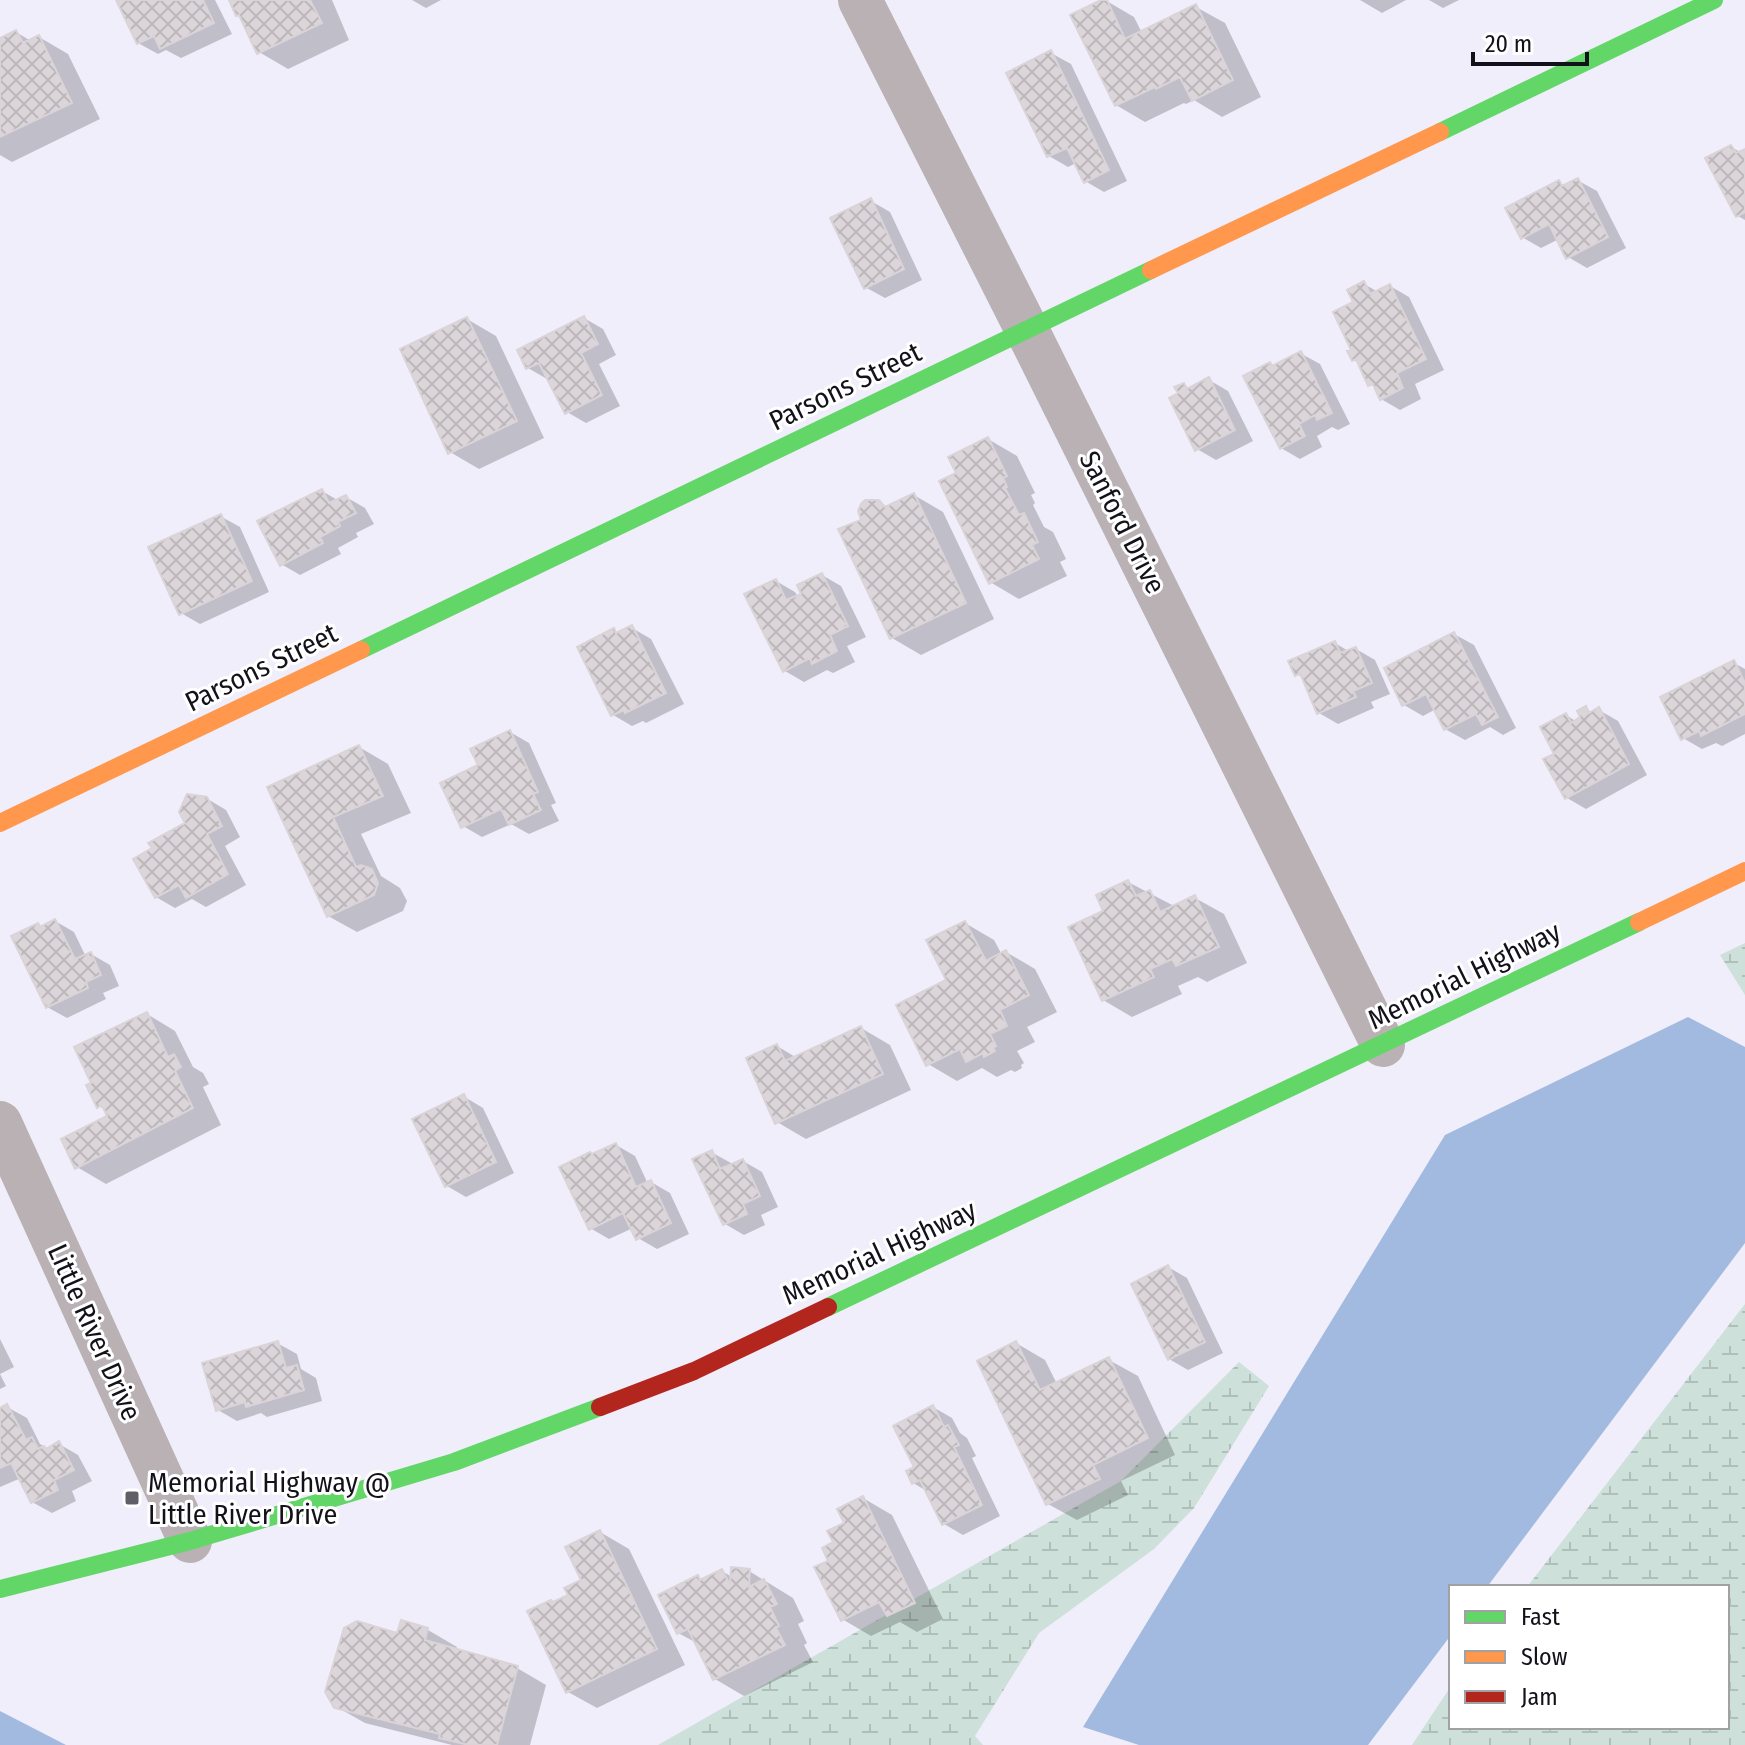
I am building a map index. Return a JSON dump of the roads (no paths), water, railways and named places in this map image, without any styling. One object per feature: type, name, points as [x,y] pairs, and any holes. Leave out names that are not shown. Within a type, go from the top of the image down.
[{"type":"street","name":"Sanford Drive","points":[[860,0],[1383,1045]]},
{"type":"street","name":"Parsons Street","points":[[0,823],[1714,0]]},
{"type":"street","name":"Memorial Highway","points":[[0,1589],[190,1541],[454,1462],[694,1371],[1745,871]]},
{"type":"street","name":"Little River Drive","points":[[0,1123],[190,1541]]},
{"type":"water","points":[[1688,1017],[1745,1047],[1745,1243],[1488,1585],[1449,1585],[1449,1638],[1368,1745],[1139,1745],[1083,1727],[1445,1135]]},
{"type":"water","points":[[0,1711],[66,1745],[0,1745]]},
{"type":"place","name":"Memorial Highway @ Little River Drive","points":[[132,1498]]}]
